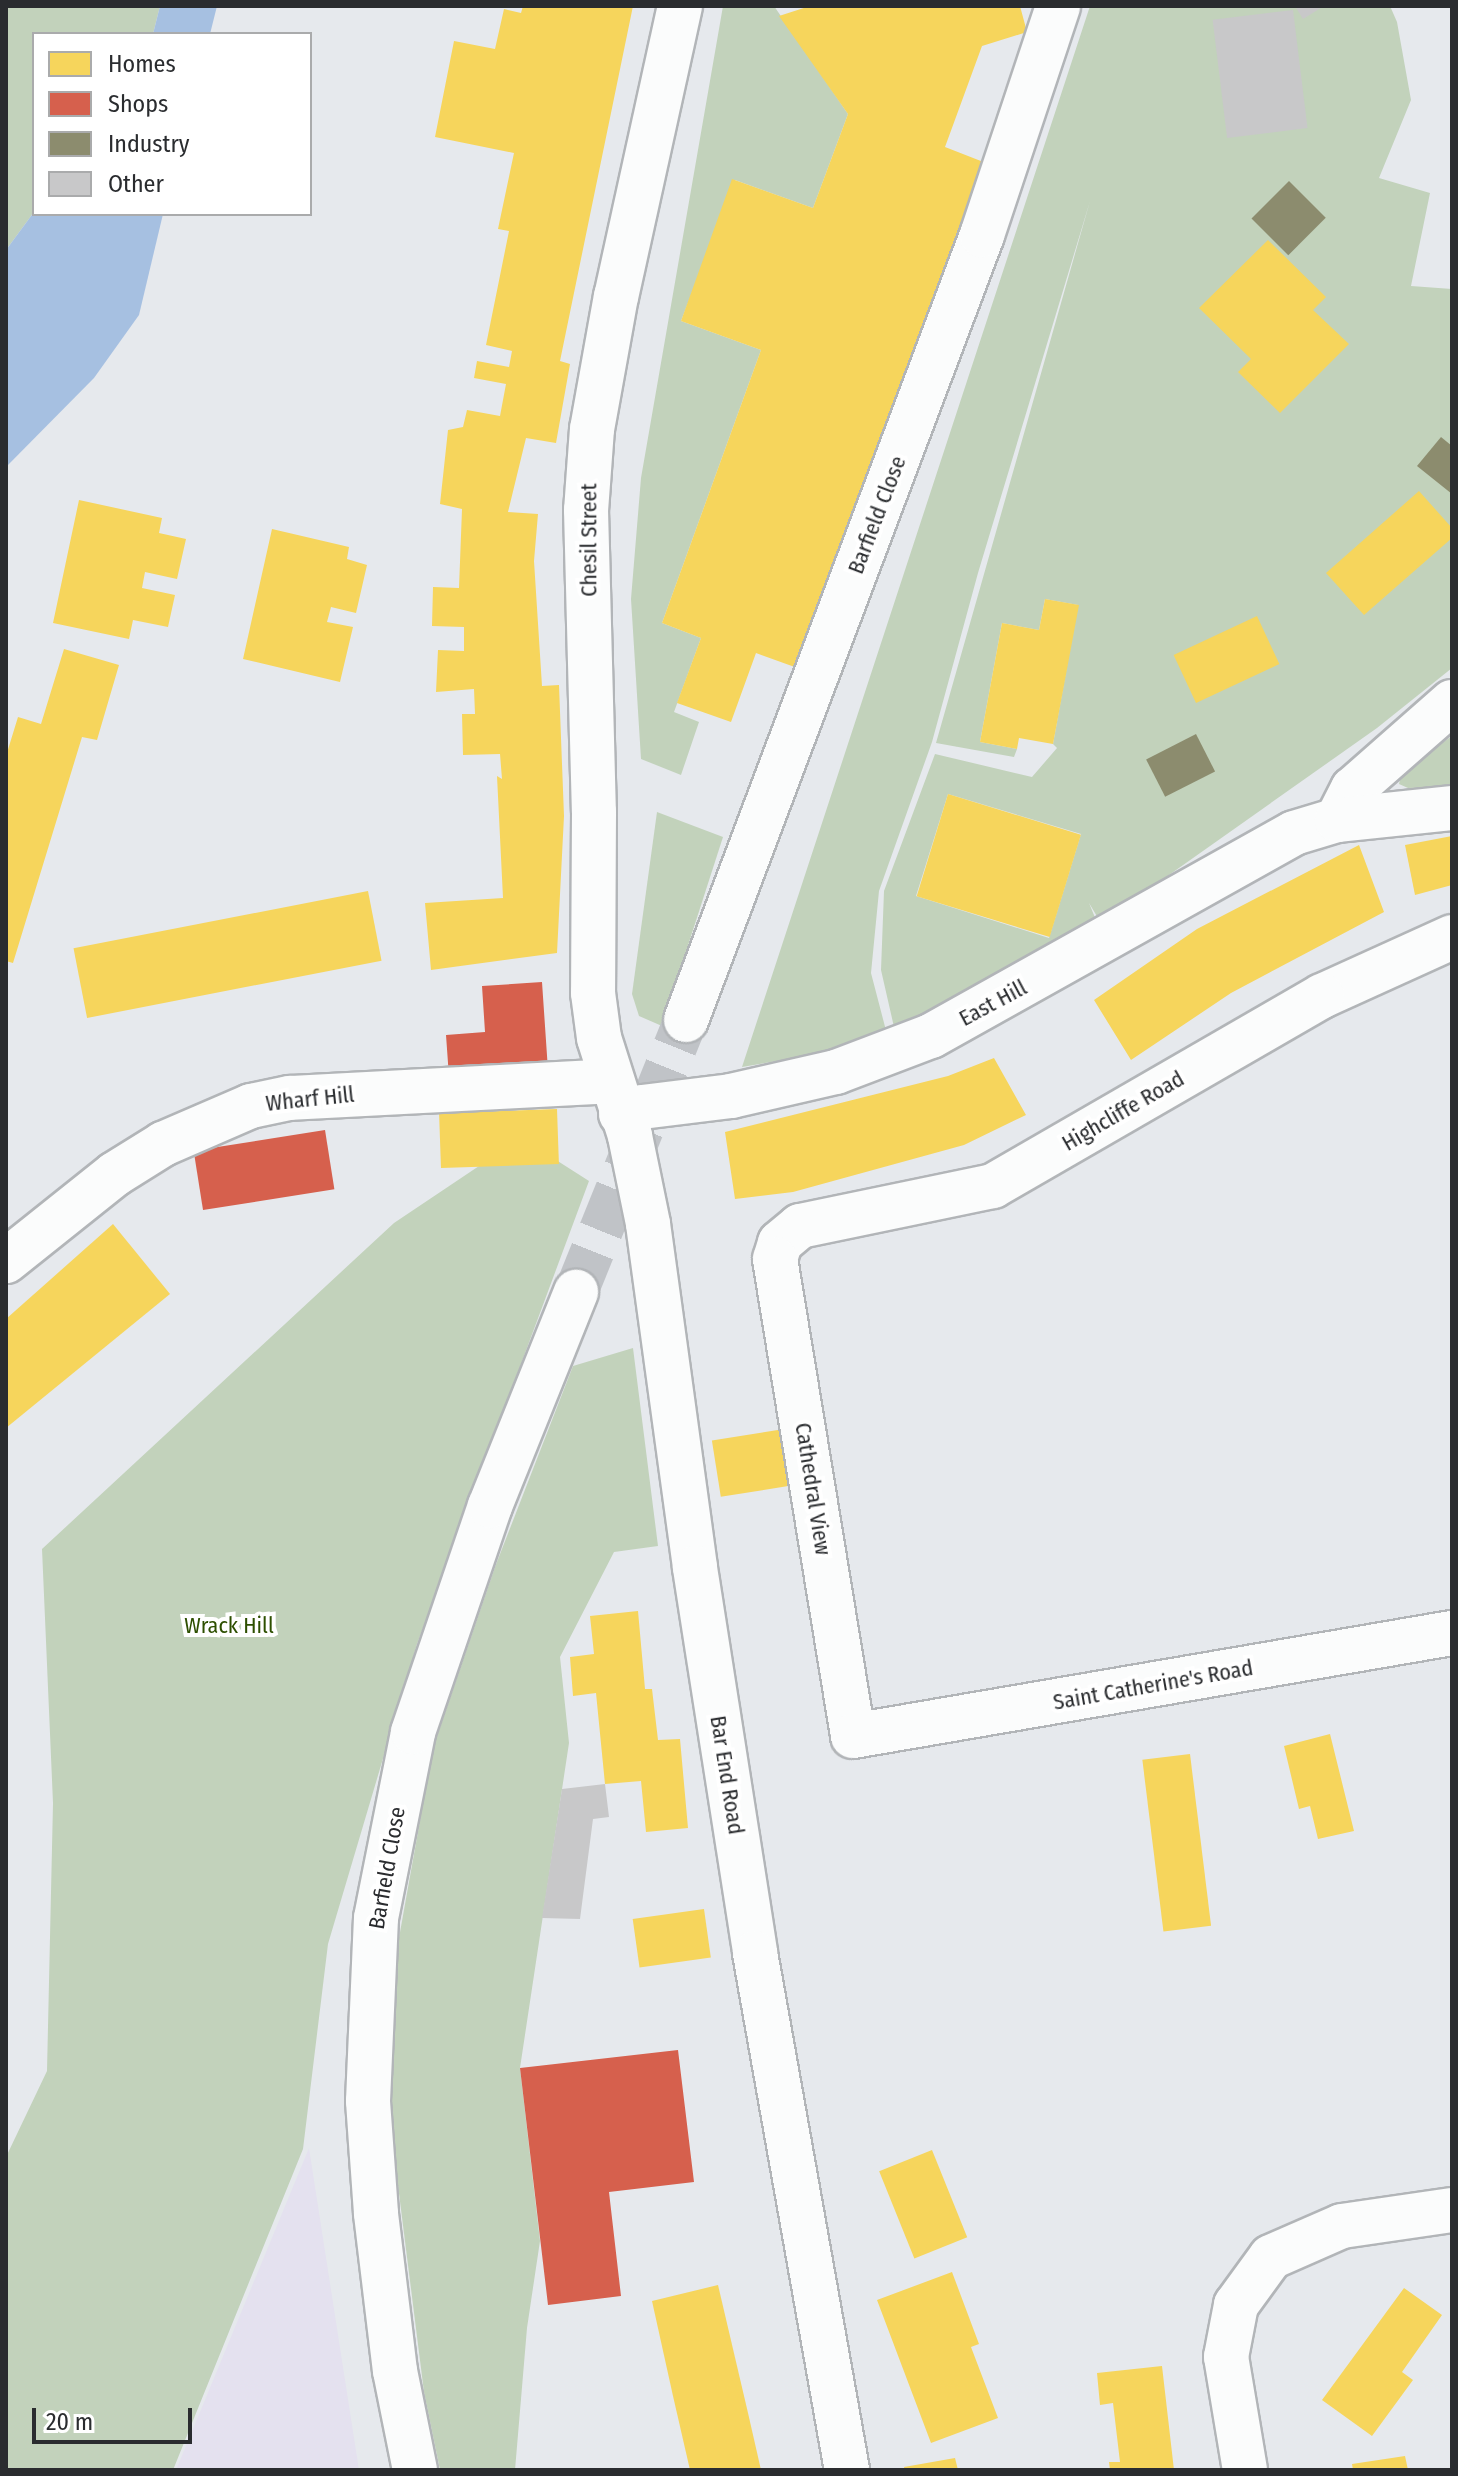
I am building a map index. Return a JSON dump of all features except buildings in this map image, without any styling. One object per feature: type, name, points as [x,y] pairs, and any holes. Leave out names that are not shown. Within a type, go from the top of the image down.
[{"type":"street","name":"Chesil Street","points":[[617,1097],[599,1038],[593,993],[594,812],[586,510],[592,429],[613,311],[680,6]]},
{"type":"street","name":"Barfield Close","points":[[686,1020],[982,235],[1058,6]]},
{"type":"street","points":[[1337,820],[1353,789],[1452,702]]},
{"type":"street","name":"East Hill","points":[[617,1097],[642,1107],[731,1096],[836,1072],[931,1036],[1294,833],[1337,820],[1452,808]]},
{"type":"street","name":"Highcliffe Road","points":[[780,1243],[800,1226],[993,1186],[1322,996],[1452,937]]},
{"type":"street","name":"Wharf Hill","points":[[6,1261],[139,1159],[163,1144],[251,1106],[290,1098],[617,1097]]},
{"type":"street","name":"Bar End Road","points":[[617,1097],[638,1167],[648,1224],[695,1568],[755,1953],[847,2470]]},
{"type":"street","name":"Cathedral View","points":[[780,1243],[775,1259],[853,1736]]},
{"type":"street","name":"Barfield Close","points":[[415,2470],[395,2371],[375,2197],[368,2101],[376,1918],[413,1732],[490,1506],[576,1292]]},
{"type":"street","name":"Saint Catherine's Road","points":[[853,1736],[1452,1633]]},
{"type":"street","points":[[1245,2470],[1226,2357],[1236,2305],[1271,2257],[1342,2226],[1452,2210]]},
{"type":"shaded area","points":[[309,2148],[359,2470],[176,2470]]},
{"type":"green space","points":[[6,6],[160,6],[154,32],[32,32],[32,215],[6,250]]},
{"type":"green space","points":[[723,6],[774,6],[848,114],[813,208],[735,180],[681,321],[761,350],[662,623],[701,638],[674,712],[699,722],[681,775],[641,759],[631,599],[641,478]]},
{"type":"green space","points":[[1090,6],[1390,6],[1397,22],[1411,100],[1379,178],[1430,193],[1411,286],[1452,289],[1452,668],[1377,728],[1101,923],[1089,903],[1096,920],[1005,977],[894,1027],[881,970],[884,891],[935,754],[1032,777],[1057,748],[1053,744],[1078,605],[1045,599],[1039,630],[1002,623],[980,742],[1017,749],[1014,757],[936,743],[1090,201],[978,573],[932,742],[879,891],[871,973],[889,1042],[742,1067]],"holes":[[[948,794],[1081,834],[1049,938],[916,896]]]},
{"type":"green space","points":[[1452,736],[1452,787],[1408,788],[1399,784],[1402,771]]},
{"type":"green space","points":[[657,812],[723,837],[662,1026],[639,1016],[632,994]]},
{"type":"green space","name":"Wrack Hill","points":[[542,1151],[589,1181],[417,1644],[328,1944],[303,2149],[173,2470],[6,2470],[6,2157],[47,2071],[53,1803],[42,1549],[394,1223],[482,1164]]},
{"type":"green space","points":[[633,1348],[658,1546],[614,1552],[560,1657],[569,1743],[520,2068],[540,2241],[527,2328],[515,2470],[440,2470],[424,2392],[390,2122],[397,1949],[433,1748],[495,1567],[573,1366]]},
{"type":"water","points":[[160,6],[217,6],[210,32],[154,32]]},
{"type":"water","points":[[32,215],[163,216],[139,315],[94,378],[6,467],[6,250]]},
{"type":"tunnel","points":[[576,1292],[686,1020]]}]
